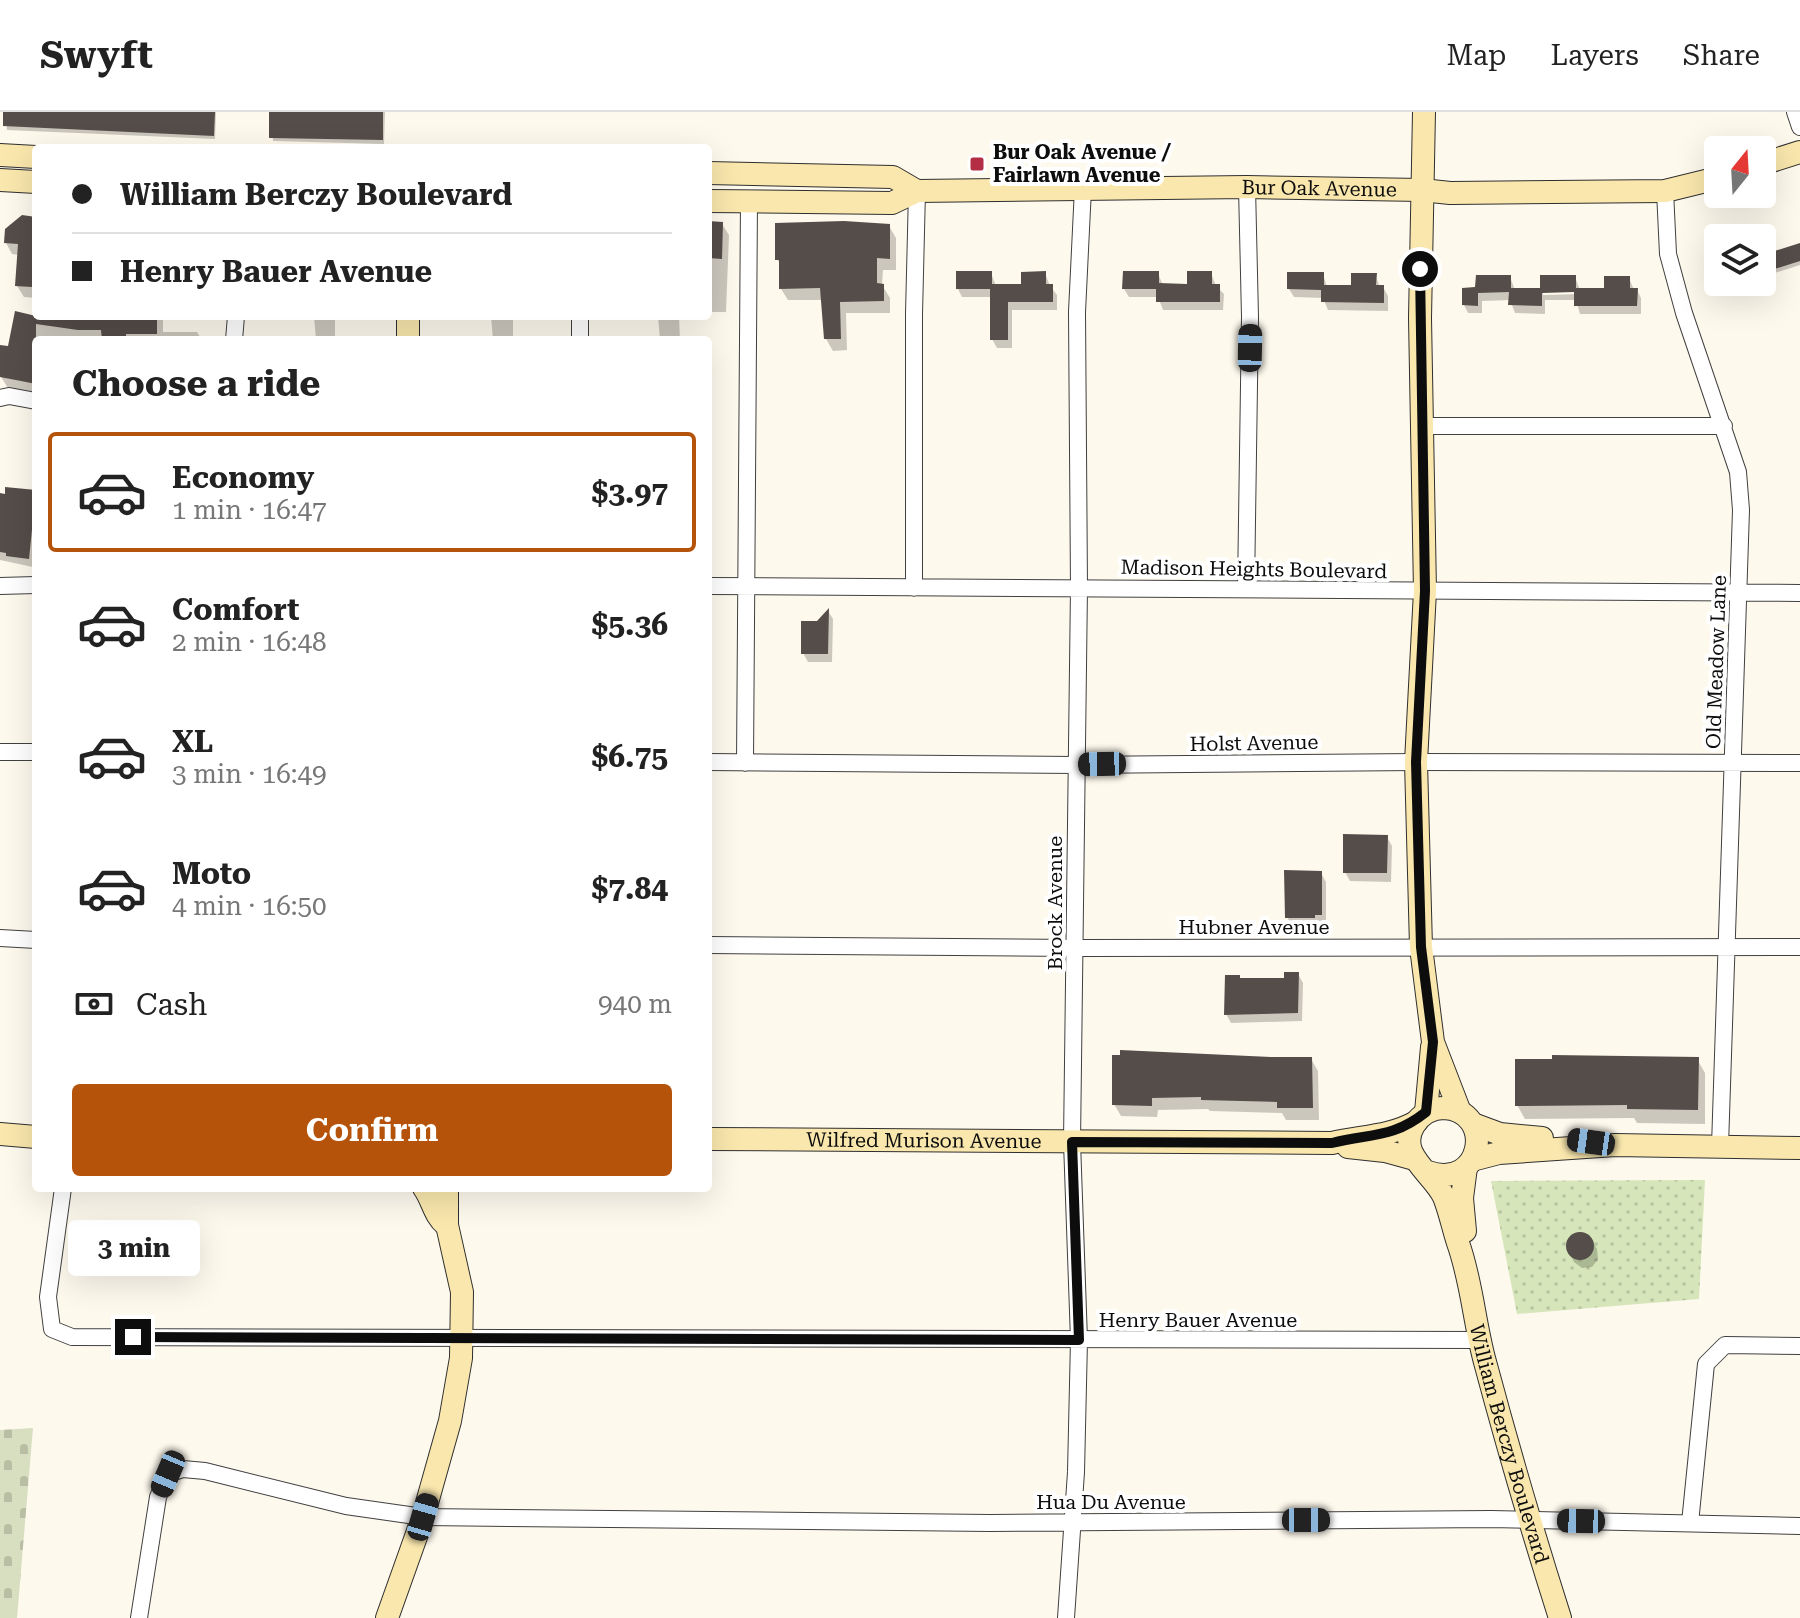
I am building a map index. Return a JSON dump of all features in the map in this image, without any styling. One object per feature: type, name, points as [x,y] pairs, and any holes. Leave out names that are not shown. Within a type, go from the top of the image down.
[{"type":"street","points":[[1424,112],[1421,426],[1425,591],[1416,762],[1421,947],[1433,1042],[1477,1142],[1469,1163]]},
{"type":"street","points":[[1795,112],[1800,127]]},
{"type":"street","points":[[1776,160],[1800,152]]},
{"type":"street","points":[[0,155],[32,157]]},
{"type":"street","name":"Bur Oak Avenue","points":[[712,173],[893,177],[917,191]]},
{"type":"street","points":[[0,180],[32,182]]},
{"type":"street","name":"Bur Oak Avenue","points":[[712,201],[892,203],[917,191],[1083,188],[1247,187],[1450,193],[1665,191],[1704,181]]},
{"type":"street","points":[[1246,589],[1250,317],[1247,187]]},
{"type":"street","name":"Brock Avenue","points":[[1066,1618],[1079,1340],[1072,1142],[1079,587],[1077,312],[1083,188]]},
{"type":"street","points":[[914,588],[917,191]]},
{"type":"street","name":"Old Meadow Lane","points":[[1665,191],[1668,254],[1684,313],[1738,472],[1741,510],[1720,1146]]},
{"type":"street","points":[[745,763],[749,201]]},
{"type":"street","points":[[0,398],[9,396],[32,400]]},
{"type":"street","points":[[1421,426],[1724,426]]},
{"type":"street","points":[[0,586],[32,585]]},
{"type":"street","name":"Madison Heights Boulevard","points":[[712,586],[1800,593]]},
{"type":"street","points":[[0,752],[32,752]]},
{"type":"street","name":"Holst Avenue","points":[[712,762],[1076,765],[1800,763]]},
{"type":"street","points":[[0,938],[32,940]]},
{"type":"street","name":"Hubner Avenue","points":[[712,945],[1800,947]]},
{"type":"street","points":[[1433,1042],[1421,1117],[1409,1140],[1421,1165],[1448,1175],[1469,1163],[1499,1153],[1615,1145],[1800,1148]]},
{"type":"street","points":[[1421,1117],[1437,1108],[1500,1134],[1615,1145]]},
{"type":"street","name":"Wilfred Murison Avenue","points":[[1332,1143],[1385,1135],[1421,1117]]},
{"type":"street","points":[[0,1134],[32,1137]]},
{"type":"street","name":"Wilfred Murison Avenue","points":[[712,1139],[1332,1143],[1421,1165]]},
{"type":"street","name":"William Berczy Boulevard","points":[[1469,1163],[1462,1198],[1467,1268],[1480,1340],[1529,1520],[1560,1618]]},
{"type":"street","name":"William Berczy Boulevard","points":[[1421,1165],[1445,1201],[1467,1268]]},
{"type":"street","name":"Henry Bauer Avenue","points":[[62,1192],[48,1297],[52,1329],[72,1337],[1480,1340]]},
{"type":"street","points":[[427,1192],[437,1218],[447,1225]]},
{"type":"street","points":[[387,1618],[423,1517],[450,1421],[461,1358],[462,1292],[447,1225],[447,1192]]},
{"type":"street","points":[[1690,1523],[1706,1364],[1725,1345],[1800,1346]]},
{"type":"street","name":"Hua Du Avenue","points":[[139,1618],[158,1497],[168,1474],[183,1469],[205,1471],[346,1506],[423,1517],[1072,1522],[1529,1520],[1800,1526]]},
{"type":"green space","points":[[1705,1180],[1699,1299],[1517,1314],[1491,1181]]},
{"type":"green space","points":[[33,1428],[17,1618],[0,1618],[0,1430]]},
{"type":"building","points":[[3,112],[215,112],[214,136],[3,126]]},
{"type":"building","points":[[269,112],[383,112],[383,140],[269,138]]},
{"type":"building","points":[[22,215],[32,216],[32,287],[15,286],[18,244],[4,243],[5,229]]},
{"type":"building","points":[[712,221],[723,222],[722,259],[712,258]]},
{"type":"building","points":[[844,221],[890,224],[890,259],[877,258],[877,283],[884,284],[884,301],[840,302],[841,339],[824,339],[820,288],[779,289],[775,223]]},
{"type":"building","points":[[1800,243],[1800,261],[1776,268],[1776,251]]},
{"type":"building","points":[[956,271],[992,271],[992,284],[1021,284],[1021,272],[1046,271],[1046,284],[1053,284],[1053,302],[1008,302],[1008,340],[990,340],[990,289],[956,289]]},
{"type":"building","points":[[1123,271],[1159,271],[1159,283],[1187,284],[1187,271],[1212,271],[1212,284],[1220,284],[1220,302],[1156,302],[1156,289],[1122,289]]},
{"type":"building","points":[[1287,272],[1324,272],[1324,285],[1351,285],[1351,273],[1377,273],[1376,285],[1384,285],[1384,303],[1321,302],[1321,290],[1287,289]]},
{"type":"building","points":[[1476,275],[1511,275],[1511,288],[1540,288],[1540,275],[1576,275],[1576,288],[1604,288],[1604,276],[1630,276],[1630,288],[1638,288],[1637,306],[1574,306],[1574,292],[1542,293],[1542,306],[1508,305],[1509,292],[1478,293],[1478,306],[1462,305],[1462,288],[1475,287]]},
{"type":"building","points":[[15,311],[32,315],[32,320],[157,320],[157,334],[126,336],[102,336],[101,330],[36,324],[36,336],[32,336],[32,383],[0,377],[0,345],[8,346]]},
{"type":"building","points":[[5,487],[32,490],[29,559],[6,556],[6,553],[0,552],[0,493],[5,494]]},
{"type":"building","points":[[829,608],[828,654],[801,654],[801,621],[817,621]]},
{"type":"building","points":[[1343,834],[1388,835],[1387,873],[1343,873]]},
{"type":"building","points":[[1284,870],[1322,871],[1322,915],[1315,915],[1315,918],[1285,918]]},
{"type":"building","points":[[1284,972],[1299,972],[1298,1013],[1224,1015],[1225,975],[1284,978]]},
{"type":"building","points":[[1120,1050],[1312,1057],[1313,1108],[1277,1108],[1277,1102],[1201,1100],[1201,1097],[1152,1098],[1152,1106],[1112,1105],[1112,1055],[1120,1055]]},
{"type":"building","points":[[1552,1055],[1699,1057],[1698,1110],[1627,1109],[1627,1105],[1515,1106],[1515,1059],[1552,1059]]},
{"type":"building","points":[[1580,1232],[1590,1236],[1594,1246],[1590,1256],[1580,1260],[1570,1256],[1566,1246],[1570,1236]]},
{"type":"place","name":"Bur Oak Avenue / Fairlawn Avenue","points":[[977,164]]},
{"type":"route","points":[[133,1337],[1079,1340],[1072,1142],[1332,1143],[1385,1135],[1416,1122],[1426,1112],[1433,1042],[1421,947],[1416,762],[1425,591],[1420,269]]}]
